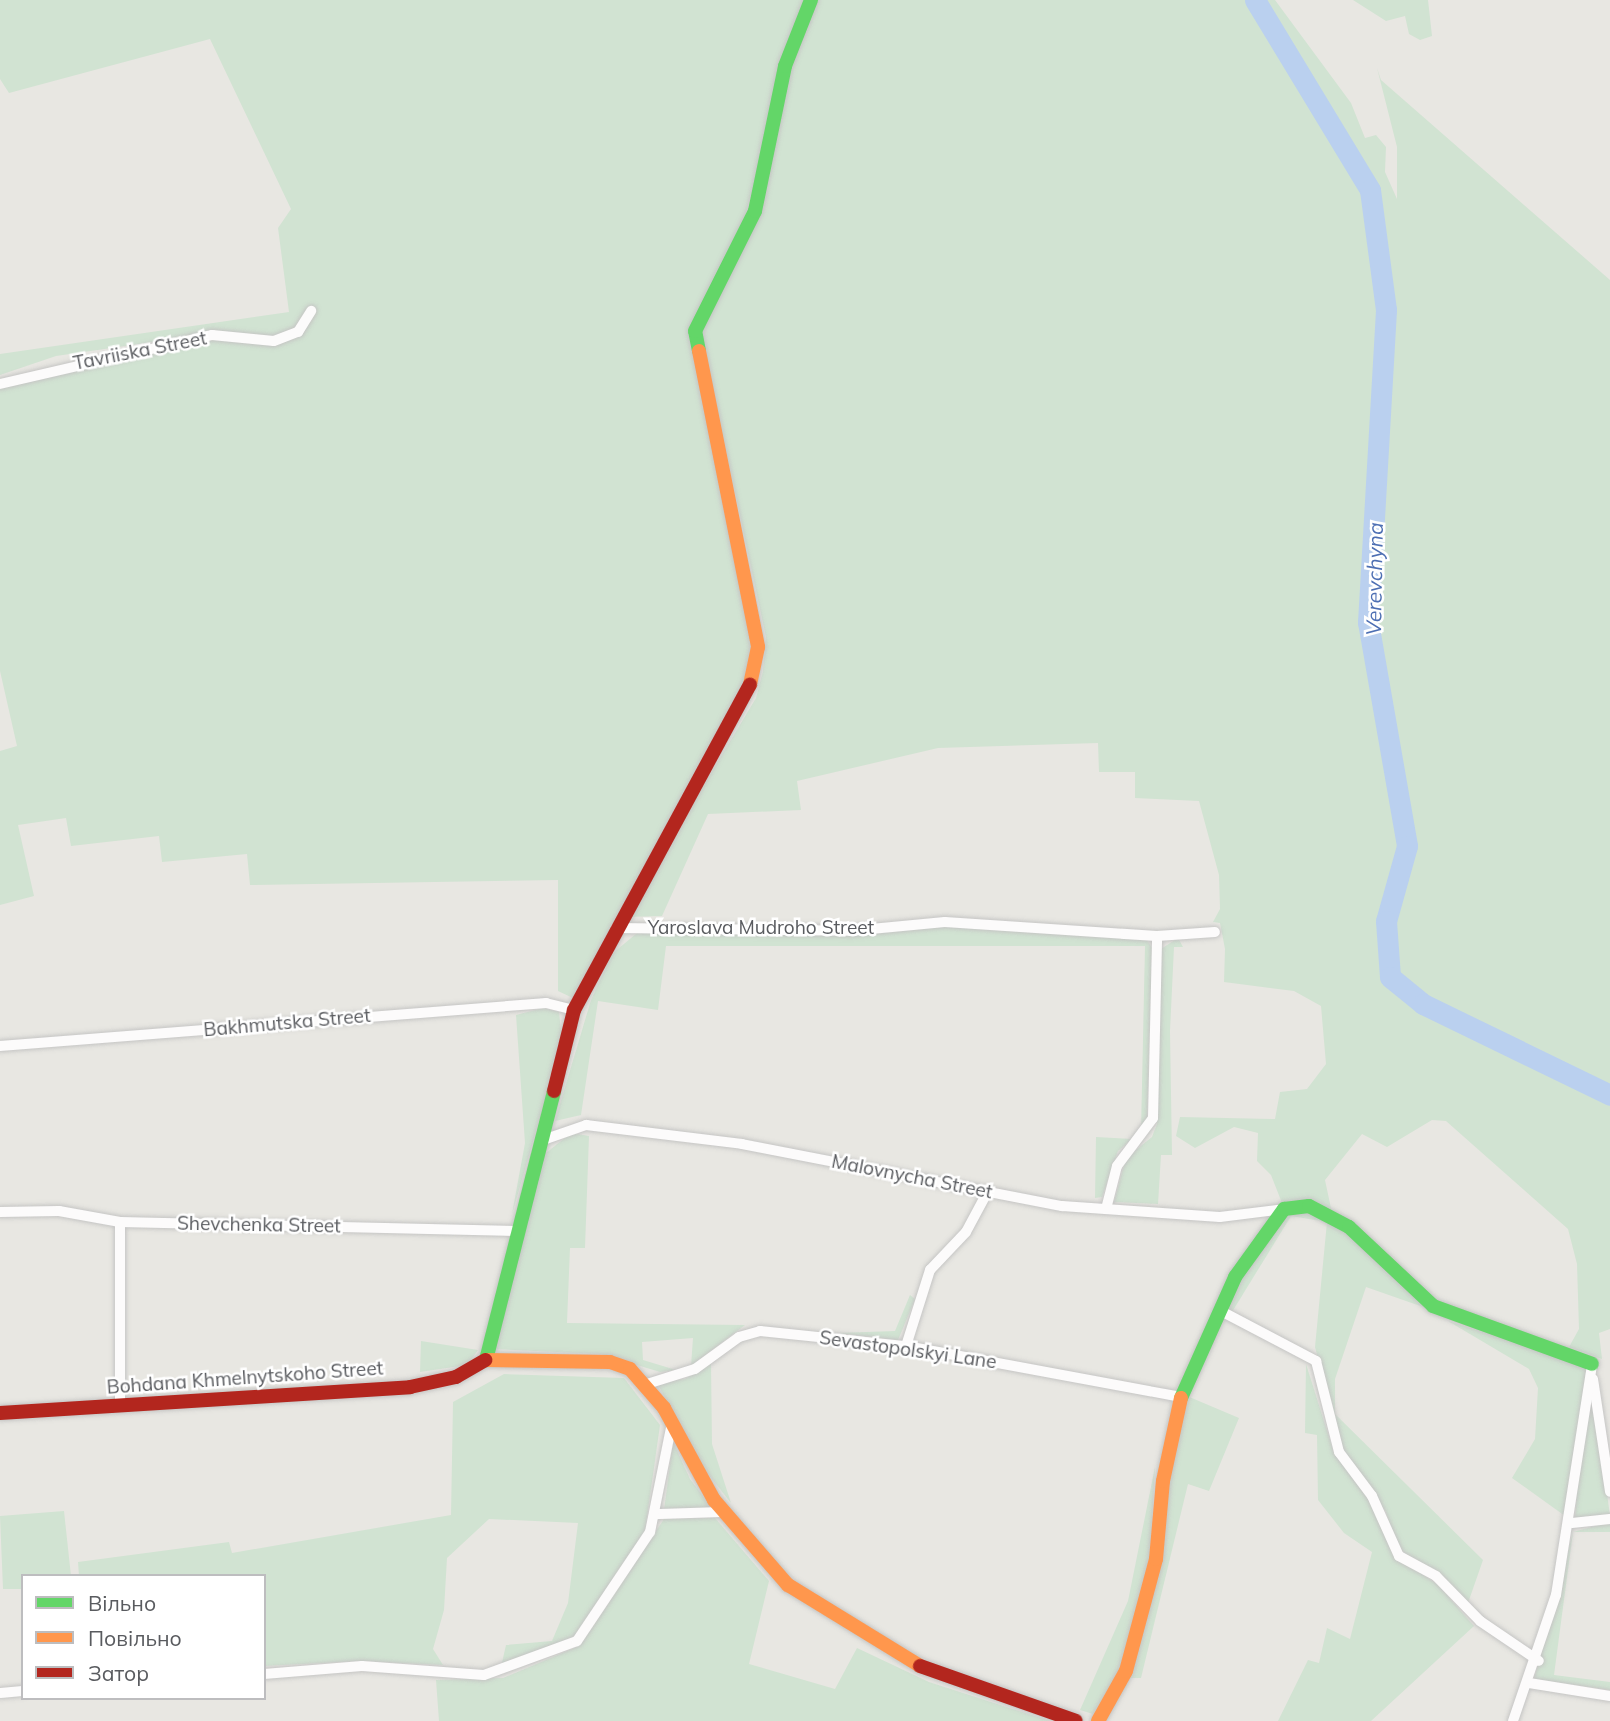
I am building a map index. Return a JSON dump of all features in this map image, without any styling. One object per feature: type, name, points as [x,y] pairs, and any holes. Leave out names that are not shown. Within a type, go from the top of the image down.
[{"type":"street","points":[[811,0],[785,66],[755,211],[695,331],[758,647],[756,675],[616,928],[574,1010],[486,1360],[610,1362],[647,1384],[724,1511],[788,1585],[918,1667],[959,1686],[1076,1721]]},
{"type":"street","name":"Tavriiska Street","points":[[0,384],[212,335],[274,341],[298,332],[311,311]]},
{"type":"street","name":"Yaroslava Mudroho Street","points":[[616,928],[850,931],[945,922],[1157,936],[1215,932]]},
{"type":"street","points":[[1106,1209],[1117,1166],[1153,1118],[1157,936]]},
{"type":"street","name":"Bakhmutska Street","points":[[0,1046],[546,1003],[574,1010]]},
{"type":"street","name":"Malovnycha Street","points":[[543,1140],[586,1125],[742,1144],[988,1191],[1106,1209],[1234,1217],[1288,1206]]},
{"type":"street","points":[[906,1346],[930,1269],[965,1232],[988,1191]]},
{"type":"street","points":[[1098,1721],[1126,1671],[1156,1559],[1163,1481],[1181,1396],[1219,1310],[1267,1225],[1288,1206],[1349,1227],[1433,1306],[1591,1364]]},
{"type":"street","name":"Shevchenka Street","points":[[0,1212],[59,1211],[120,1222],[518,1231]]},
{"type":"street","points":[[120,1222],[120,1405]]},
{"type":"street","points":[[1219,1310],[1316,1361],[1339,1452],[1372,1496],[1399,1556],[1436,1576],[1480,1621],[1539,1661]]},
{"type":"street","name":"Sevastopolskyi Lane","points":[[647,1384],[695,1368],[749,1333],[906,1346],[1181,1396]]},
{"type":"street","name":"Bohdana Khmelnytskoho Street","points":[[0,1413],[410,1387],[451,1379],[486,1360]]},
{"type":"street","points":[[1591,1364],[1610,1492]]},
{"type":"street","points":[[1513,1721],[1539,1661],[1572,1523],[1591,1364]]},
{"type":"street","points":[[266,1674],[362,1666],[484,1675],[508,1670],[576,1641],[657,1514],[672,1422]]},
{"type":"street","points":[[657,1514],[724,1511]]},
{"type":"street","points":[[1572,1523],[1610,1519]]},
{"type":"street","points":[[1529,1683],[1610,1696]]},
{"type":"street","points":[[0,1693],[21,1691]]},
{"type":"green space","points":[[0,0],[805,0],[741,231],[698,310],[754,644],[752,676],[575,999],[558,991],[558,880],[250,885],[247,854],[162,862],[159,836],[71,846],[66,818],[18,825],[34,896],[0,905],[0,751],[17,746],[0,671],[0,387],[212,338],[269,343],[300,334],[311,311],[295,330],[273,338],[208,334],[56,356],[0,375],[0,354],[289,312],[278,228],[291,209],[210,39],[9,93],[0,79]]},
{"type":"green space","points":[[814,0],[1275,0],[1351,103],[1365,138],[1376,135],[1386,147],[1385,172],[1397,199],[1397,147],[1377,68],[1381,80],[1610,280],[1610,1329],[1599,1333],[1602,1359],[1569,1347],[1579,1329],[1577,1264],[1568,1229],[1446,1121],[1432,1120],[1387,1147],[1362,1134],[1325,1180],[1332,1213],[1282,1203],[1271,1175],[1257,1161],[1258,1133],[1234,1127],[1195,1148],[1176,1136],[1180,1117],[1275,1119],[1280,1092],[1307,1089],[1326,1064],[1321,1006],[1294,991],[1224,982],[1225,949],[1220,923],[1213,922],[1220,909],[1219,875],[1199,801],[1135,798],[1135,772],[1099,772],[1098,743],[938,748],[797,781],[801,810],[708,814],[662,916],[625,917],[756,698],[763,671],[766,637],[700,329],[760,208],[786,74]]},
{"type":"green space","points":[[1353,0],[1428,0],[1432,36],[1420,40],[1409,34],[1405,16],[1386,21]]},
{"type":"green space","points":[[944,926],[1147,940],[1152,948],[1147,1122],[1141,1132],[1145,946],[666,946],[658,1010],[598,1001],[581,1115],[555,1121],[591,1000],[612,954],[637,933],[843,936]]},
{"type":"green space","points":[[1178,938],[1183,947],[1174,947],[1170,1031],[1172,1155],[1161,1155],[1158,1204],[1114,1202],[1126,1158],[1152,1137],[1157,1124],[1161,949]]},
{"type":"green space","points":[[543,1008],[559,1012],[562,1041],[512,1214],[525,1143],[516,1015]]},
{"type":"green space","points":[[571,1133],[589,1136],[585,1248],[570,1248],[567,1323],[745,1325],[691,1366],[693,1338],[642,1342],[643,1360],[676,1370],[660,1372],[601,1354],[494,1349],[546,1153]]},
{"type":"green space","points":[[1096,1137],[1132,1139],[1118,1151],[1102,1197],[1095,1198]]},
{"type":"green space","points":[[1298,1209],[1328,1219],[1345,1230],[1426,1308],[1366,1287],[1335,1379],[1335,1414],[1483,1560],[1468,1603],[1396,1546],[1386,1512],[1342,1451],[1315,1347],[1327,1222],[1291,1216],[1232,1312],[1226,1309],[1270,1228]]},
{"type":"green space","points":[[910,1295],[915,1299],[898,1340],[838,1333],[895,1331]]},
{"type":"green space","points":[[1448,1321],[1587,1365],[1565,1516],[1512,1478],[1535,1439],[1538,1388],[1529,1369]]},
{"type":"green space","points":[[421,1341],[478,1350],[467,1365],[420,1372]]},
{"type":"green space","points":[[711,1364],[712,1444],[731,1503],[705,1470],[657,1383],[685,1379]]},
{"type":"green space","points":[[1306,1364],[1334,1453],[1373,1503],[1393,1554],[1438,1585],[1474,1626],[1371,1721],[1278,1721],[1308,1660],[1319,1663],[1327,1628],[1350,1639],[1372,1552],[1344,1533],[1318,1500],[1317,1435],[1305,1433]]},
{"type":"green space","points":[[504,1374],[624,1378],[660,1425],[645,1531],[572,1640],[501,1667],[506,1645],[552,1641],[568,1603],[578,1523],[489,1519],[447,1558],[444,1610],[433,1649],[443,1665],[360,1661],[266,1666],[266,1574],[79,1574],[78,1562],[229,1542],[232,1553],[451,1515],[453,1402]]},
{"type":"green space","points":[[1592,1381],[1610,1516],[1575,1521],[1577,1490]]},
{"type":"green space","points":[[1187,1396],[1239,1418],[1209,1491],[1188,1484],[1141,1678],[1129,1678]]},
{"type":"green space","points":[[673,1442],[690,1479],[712,1508],[664,1510]]},
{"type":"green space","points":[[1155,1467],[1150,1557],[1122,1668],[1093,1714],[1080,1710],[1128,1601]]},
{"type":"green space","points":[[64,1511],[71,1574],[21,1574],[21,1589],[3,1589],[0,1516]]},
{"type":"green space","points":[[715,1518],[769,1581],[749,1664],[835,1689],[857,1648],[929,1682],[1050,1721],[439,1721],[436,1680],[503,1678],[579,1646],[664,1519]]},
{"type":"green space","points":[[1610,1522],[1610,1532],[1573,1532]]},
{"type":"green space","points":[[1573,1532],[1554,1675],[1610,1682],[1610,1690],[1534,1679]]},
{"type":"waterway","name":"Verevchyna","points":[[1255,0],[1370,190],[1386,310],[1368,622],[1407,846],[1386,921],[1390,977],[1423,1004],[1610,1095]]},
{"type":"traffic: fast","points":[[699,351],[695,331],[755,211],[785,66],[811,0]]},
{"type":"traffic: fast","points":[[486,1360],[554,1091]]},
{"type":"traffic: fast","points":[[1181,1398],[1235,1277],[1284,1209],[1309,1206],[1349,1227],[1433,1306],[1592,1364]]},
{"type":"traffic: slow","points":[[699,351],[758,647],[750,685]]},
{"type":"traffic: slow","points":[[486,1360],[610,1362],[630,1369],[664,1408],[714,1500],[788,1585],[920,1666]]},
{"type":"traffic: slow","points":[[1098,1721],[1126,1671],[1156,1559],[1163,1481],[1181,1398]]},
{"type":"traffic: jam","points":[[554,1091],[574,1010],[750,685]]},
{"type":"traffic: jam","points":[[0,1413],[410,1387],[456,1377],[486,1360]]},
{"type":"traffic: jam","points":[[920,1666],[1076,1721]]}]
